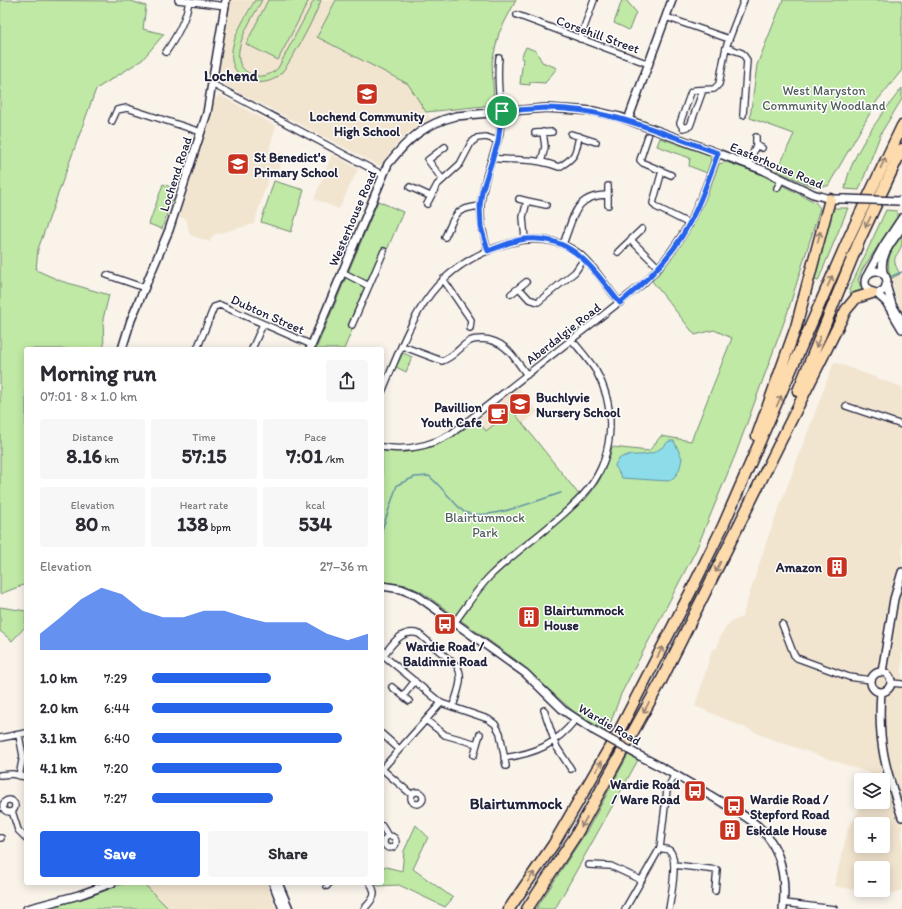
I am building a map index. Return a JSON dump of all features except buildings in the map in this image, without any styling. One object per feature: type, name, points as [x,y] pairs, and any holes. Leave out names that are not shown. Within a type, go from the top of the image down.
[{"type":"highway","points":[[508,909],[553,845],[619,731],[723,526],[850,235],[902,126]]},
{"type":"highway","points":[[735,532],[803,380],[860,239],[902,149]]},
{"type":"highway","points":[[723,526],[790,345],[830,198]]},
{"type":"highway","points":[[527,909],[572,842],[672,660],[846,310],[856,298],[874,293]]},
{"type":"street","points":[[178,0],[226,3]]},
{"type":"street","points":[[580,39],[594,0]]},
{"type":"street","points":[[628,120],[672,0]]},
{"type":"street","points":[[703,90],[690,126],[683,128],[680,123],[691,92],[694,90],[714,89],[719,84],[728,39],[744,0]]},
{"type":"street","points":[[166,52],[179,30],[187,12],[189,1]]},
{"type":"street","name":"Lochend Road","points":[[123,347],[169,230],[207,113],[226,3]]},
{"type":"street","name":"Corsehill Street","points":[[517,15],[649,64]]},
{"type":"street","points":[[666,17],[728,39]]},
{"type":"street","points":[[726,47],[742,53],[747,60],[743,115]]},
{"type":"street","points":[[488,251],[481,227],[480,206],[482,191],[498,142],[502,111],[498,70],[499,58]]},
{"type":"street","points":[[212,84],[383,175]]},
{"type":"street","points":[[112,121],[117,110],[127,108],[201,132]]},
{"type":"street","name":"Easterhouse Road","points":[[443,119],[456,116],[502,111],[546,108],[576,108],[596,111],[628,120],[718,153],[782,179],[813,194],[830,198],[900,201]]},
{"type":"street","name":"Westerhouse Road","points":[[311,347],[388,164],[404,144],[420,130],[443,119]]},
{"type":"street","points":[[542,162],[544,147],[543,132]]},
{"type":"street","points":[[535,133],[552,132]]},
{"type":"street","points":[[571,134],[596,142]]},
{"type":"street","points":[[492,158],[542,162],[559,167],[570,161],[576,153],[579,136]]},
{"type":"street","points":[[648,136],[640,160],[643,164],[671,175]]},
{"type":"street","points":[[428,204],[430,196],[442,179],[460,164],[471,142],[477,138],[486,137],[498,142]]},
{"type":"street","points":[[749,165],[756,146],[756,137]]},
{"type":"street","points":[[442,179],[428,160],[445,146]]},
{"type":"street","points":[[756,146],[762,148]]},
{"type":"street","name":"Aberdalgie Road","points":[[384,448],[409,448],[424,446],[446,437],[644,283],[659,268],[678,244],[690,224],[700,202],[718,153]]},
{"type":"street","points":[[662,171],[652,203],[656,207],[690,224]]},
{"type":"street","points":[[777,188],[782,179]]},
{"type":"street","points":[[608,186],[608,205]]},
{"type":"street","points":[[410,187],[430,196]]},
{"type":"street","points":[[563,244],[579,205],[584,199],[597,195],[608,195]]},
{"type":"street","points":[[519,199],[546,205]]},
{"type":"street","points":[[525,239],[523,217],[527,201]]},
{"type":"street","points":[[445,237],[455,215],[462,208],[480,206]]},
{"type":"street","points":[[902,218],[884,245],[868,275],[865,285],[886,302],[896,322],[902,329]]},
{"type":"street","points":[[902,227],[882,260],[881,268],[892,305],[902,321]]},
{"type":"street","points":[[618,252],[642,229]]},
{"type":"street","points":[[384,386],[420,307],[443,279],[465,262],[488,251],[525,239],[542,239],[563,244],[584,259],[620,303]]},
{"type":"street","points":[[630,240],[659,268]]},
{"type":"street","points":[[352,325],[384,251]]},
{"type":"street","points":[[519,288],[529,300],[538,302],[575,272],[584,259]]},
{"type":"street","points":[[868,275],[874,271],[884,275]]},
{"type":"street","points":[[342,272],[369,286]]},
{"type":"street","points":[[107,275],[145,288]]},
{"type":"street","points":[[443,279],[471,320],[470,328]]},
{"type":"street","points":[[511,294],[526,282]]},
{"type":"street","points":[[874,293],[882,291],[886,285]]},
{"type":"street","name":"Dubton Street","points":[[198,347],[214,307],[220,305],[311,347]]},
{"type":"street","points":[[253,347],[263,324]]},
{"type":"street","points":[[402,346],[442,361],[452,358],[470,341],[478,339],[491,339],[501,343],[527,375]]},
{"type":"street","points":[[454,623],[490,576],[583,496],[596,478],[604,460],[610,428],[607,399],[596,371],[572,340]]},
{"type":"street","points":[[846,406],[902,425]]},
{"type":"street","points":[[882,672],[894,599],[902,572]]},
{"type":"street","name":"Wardie Road","points":[[384,586],[394,587],[411,592],[525,673],[556,703],[576,719],[593,730],[675,774],[761,829],[772,844],[781,866],[785,890],[784,906]]},
{"type":"street","points":[[782,624],[794,655],[797,658],[849,677],[872,680]]},
{"type":"street","points":[[384,655],[396,639],[407,633],[413,632],[419,634],[457,666],[460,671],[460,681],[453,707]]},
{"type":"street","points":[[384,657],[441,703],[488,719],[495,724],[500,734],[506,766]]},
{"type":"street","points":[[882,672],[890,677],[891,683],[886,690],[881,692],[873,687],[872,680],[876,673],[882,672]]},
{"type":"street","points":[[403,696],[415,681]]},
{"type":"street","points":[[891,683],[902,684]]},
{"type":"street","points":[[392,687],[409,701]]},
{"type":"street","points":[[881,692],[879,716],[881,745],[890,781],[902,817]]},
{"type":"street","points":[[384,767],[441,703]]},
{"type":"street","points":[[544,710],[558,751],[571,769]]},
{"type":"street","points":[[504,758],[538,750],[555,741],[576,719]]},
{"type":"street","points":[[426,720],[444,735],[477,744]]},
{"type":"street","points":[[0,738],[24,734]]},
{"type":"street","points":[[474,755],[480,734]]},
{"type":"street","points":[[19,735],[23,756],[20,776]]},
{"type":"street","points":[[384,736],[399,749]]},
{"type":"street","points":[[384,771],[412,795]]},
{"type":"street","points":[[0,775],[12,774],[24,777]]},
{"type":"street","points":[[625,909],[660,848],[668,790],[675,774]]},
{"type":"street","points":[[12,811],[18,830],[24,836]]},
{"type":"street","points":[[384,829],[388,836]]},
{"type":"street","points":[[660,848],[669,851],[673,856],[674,865],[669,909]]},
{"type":"street","points":[[589,865],[612,866],[642,880]]},
{"type":"street","points":[[674,865],[717,870],[715,892]]},
{"type":"street","points":[[27,909],[79,895],[106,885]]},
{"type":"street","points":[[274,885],[284,909]]},
{"type":"street","points":[[279,885],[289,909]]},
{"type":"street","points":[[364,909],[375,892],[371,885]]},
{"type":"street","points":[[784,906],[831,909]]},
{"type":"shaded area","name":"Lochend Community High School","points":[[230,0],[516,0],[499,33],[491,65],[426,112],[431,119],[413,129],[401,139],[380,166],[221,83],[218,78]]},
{"type":"shaded area","name":"St Benedict's Primary School","points":[[220,95],[276,126],[269,149],[284,154],[278,173],[269,176],[254,224],[213,235],[210,242],[190,235],[186,219],[179,217],[215,99]]},
{"type":"shaded area","points":[[332,154],[358,169],[339,209],[314,199]]},
{"type":"shaded area","points":[[900,274],[902,277],[902,313],[890,279]]},
{"type":"shaded area","points":[[834,362],[902,387],[902,890],[890,894],[890,861],[854,861],[854,890],[834,886],[848,829],[854,819],[854,853],[890,853],[890,817],[855,817],[860,809],[890,809],[890,773],[869,773],[771,739],[695,706],[712,650],[717,648],[720,636],[730,622],[742,617],[767,540]]},
{"type":"shaded area","points":[[518,387],[538,412],[523,424],[512,410],[486,431],[477,420]]},
{"type":"shaded area","points":[[145,885],[268,885],[276,909],[169,909]]},
{"type":"green space","points":[[0,0],[131,1],[146,6],[143,29],[164,34],[142,60],[96,89],[38,249],[36,270],[61,281],[109,295],[103,319],[104,347],[24,347],[24,585],[0,594]]},
{"type":"green space","points":[[255,0],[262,0],[246,28],[239,51],[239,61],[244,69],[253,75],[263,76],[278,68],[314,0],[321,0],[308,28],[288,64],[277,77],[270,81],[263,82],[248,80],[238,73],[233,63],[232,53],[238,30]]},
{"type":"green space","points":[[268,0],[305,0],[308,2],[278,60],[246,44]]},
{"type":"green space","points":[[336,0],[516,0],[499,33],[492,62],[494,105],[426,112],[408,84],[317,37]]},
{"type":"green space","points":[[622,0],[626,0],[636,12],[629,30],[614,23]]},
{"type":"green space","name":"West Maryston Community Woodland","points":[[783,0],[902,0],[902,70],[877,101],[828,186],[812,186],[777,171],[794,134],[750,118],[757,65]]},
{"type":"green space","points":[[526,47],[536,51],[542,62],[557,68],[545,83],[530,82],[530,85],[520,84],[523,59],[521,58]]},
{"type":"green space","points":[[902,88],[902,99],[881,133],[859,190],[845,189],[853,162],[860,149],[876,123]]},
{"type":"green space","points":[[660,138],[709,155],[711,160],[707,173],[689,166],[690,158],[657,146]]},
{"type":"green space","name":"Blairtummock Park","points":[[726,162],[758,173],[815,202],[820,208],[787,314],[736,453],[696,550],[621,694],[607,732],[574,712],[516,660],[423,593],[407,585],[384,582],[384,451],[410,451],[433,446],[454,436],[477,420],[486,431],[512,410],[584,501],[602,476],[612,447],[649,451],[661,436],[691,441],[732,338],[714,330],[695,335],[652,281],[675,254],[684,240],[700,212],[719,164]]},
{"type":"green space","points":[[274,181],[304,190],[291,232],[261,222]]},
{"type":"green space","points":[[163,184],[175,189],[162,229],[149,224]]},
{"type":"green space","points":[[378,201],[403,212],[387,250],[382,248],[348,325],[352,330],[345,347],[317,347]]},
{"type":"green space","points":[[832,208],[848,208],[818,281],[814,280]]},
{"type":"green space","points":[[886,210],[897,211],[897,217],[862,270],[858,280],[862,290],[851,295],[849,290]]},
{"type":"green space","points":[[902,234],[902,244],[895,257],[895,263],[900,274],[890,279],[888,265],[890,255]]},
{"type":"green space","points":[[403,353],[412,357],[406,372],[396,367]]},
{"type":"green space","points":[[0,607],[24,611],[24,628],[12,641],[0,631]]},
{"type":"green space","points":[[628,755],[638,760],[555,909],[536,909],[588,829]]},
{"type":"green space","points":[[416,825],[428,837],[413,869],[453,898],[445,907],[399,885],[378,886],[377,885],[384,885],[384,866],[402,871],[404,851]]},
{"type":"green space","points":[[120,885],[145,885],[169,909],[44,909],[88,897]]},
{"type":"water","points":[[669,441],[674,441],[682,458],[681,465],[675,477],[668,481],[622,478],[615,466],[620,458],[624,456],[643,455],[654,452]]},
{"type":"waterway","points":[[892,276],[902,272]]},
{"type":"waterway","points":[[384,524],[397,485],[415,477],[429,476],[461,510],[474,514],[486,514],[512,509],[561,493]]},
{"type":"place","name":"Lochend Community High School","points":[[367,94]]},
{"type":"place","name":"St Benedict's Primary School","points":[[238,164]]},
{"type":"place","name":"Buchlyvie Nursery School","points":[[520,404]]},
{"type":"place","name":"Pavillion Youth Cafe","points":[[498,414]]},
{"type":"place","name":"Amazon","points":[[837,567]]},
{"type":"place","name":"Blairtummock House","points":[[529,617]]},
{"type":"place","name":"Wardie Road / Baldinnie Road","points":[[445,624]]},
{"type":"place","name":"Wardie Road / Ware Road","points":[[695,791]]},
{"type":"place","name":"Wardie Road / Stepford Road","points":[[734,806]]},
{"type":"place","name":"Eskdale House","points":[[730,830]]},
{"type":"district","name":"Lochend","points":[[231,76]]},
{"type":"district","name":"Blairtummock","points":[[516,804]]},
{"type":"route","points":[[546,108],[576,108],[594,111],[620,117],[718,153],[696,213],[684,235],[669,257],[659,268],[620,303],[584,259],[576,251],[563,244],[542,239],[525,239],[488,251],[481,227],[480,206],[482,191],[500,134],[502,111],[546,108]]}]
